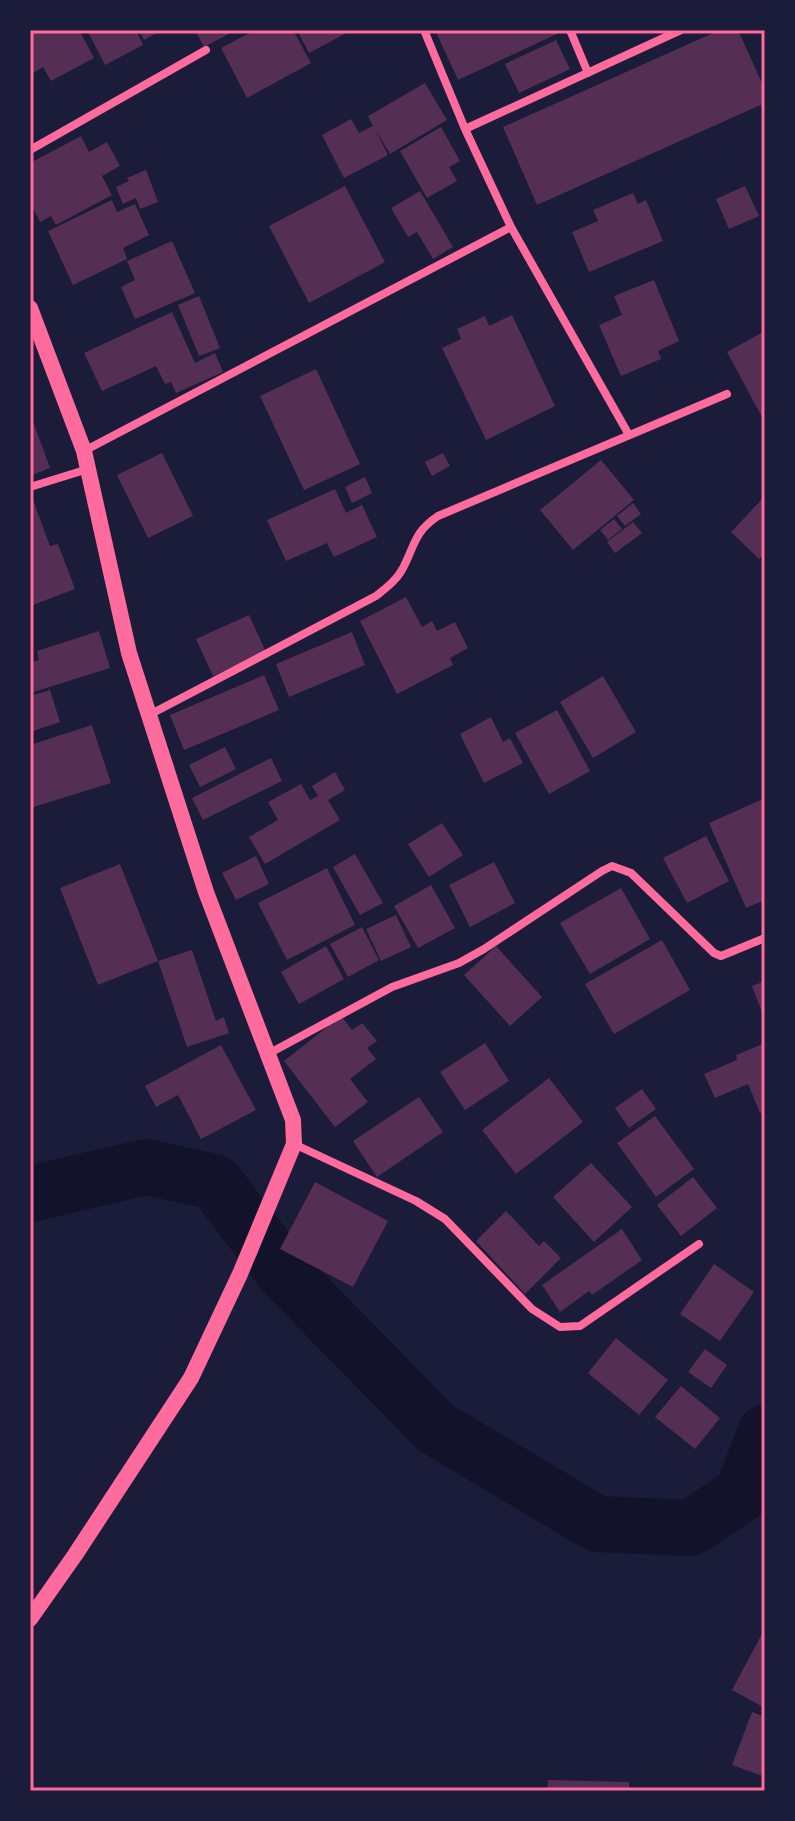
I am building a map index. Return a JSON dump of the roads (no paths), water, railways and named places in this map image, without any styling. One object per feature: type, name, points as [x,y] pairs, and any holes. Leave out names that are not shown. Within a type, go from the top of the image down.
[{"type":"main road","points":[[30,308],[84,451],[129,653],[206,892],[293,1120],[291,1152],[240,1274],[191,1378],[30,1619]]},
{"type":"street","points":[[424,30],[465,129],[511,227],[629,435]]},
{"type":"street","points":[[570,30],[588,73]]},
{"type":"street","points":[[465,129],[681,30]]},
{"type":"street","points":[[30,150],[206,50]]},
{"type":"street","points":[[84,451],[511,227]]},
{"type":"street","points":[[149,715],[376,596],[395,581],[418,533],[438,516],[727,394]]},
{"type":"street","points":[[30,487],[88,469]]},
{"type":"street","points":[[268,1054],[392,987],[459,963],[612,866],[631,873],[714,953],[721,956],[765,938]]},
{"type":"street","points":[[291,1152],[416,1201],[445,1219],[532,1309],[560,1327],[580,1326],[699,1244]]},
{"type":"waterway","points":[[30,1194],[146,1167],[215,1182],[285,1274],[436,1428],[597,1524],[691,1528],[743,1493],[765,1433]]}]
